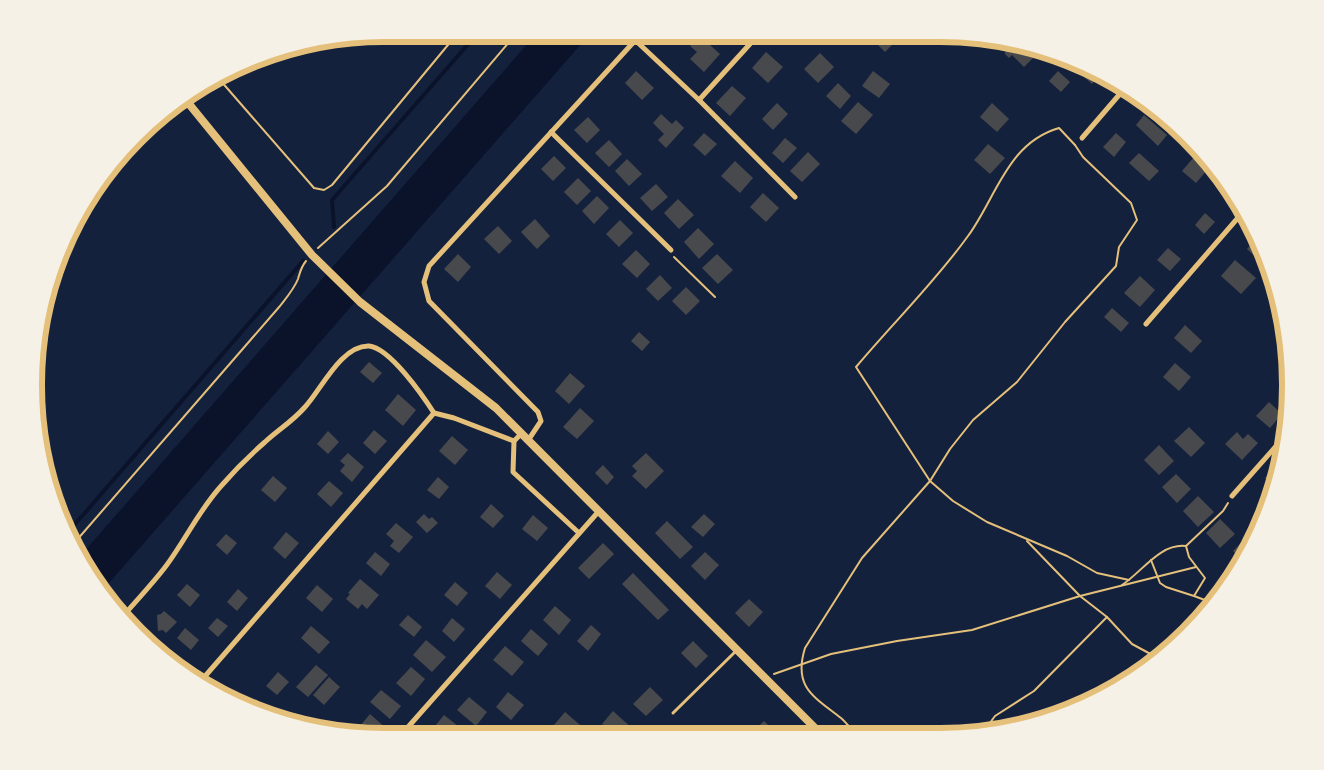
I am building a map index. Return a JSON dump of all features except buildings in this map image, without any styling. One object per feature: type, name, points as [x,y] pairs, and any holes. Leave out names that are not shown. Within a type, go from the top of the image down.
[{"type":"street","points":[[529,440],[542,421],[538,412],[429,301],[424,282],[429,266],[633,42]]},
{"type":"street","points":[[637,42],[700,100],[795,197]]},
{"type":"street","points":[[700,100],[751,42]]},
{"type":"street","points":[[1082,138],[1120,94]]},
{"type":"street","points":[[189,104],[319,262],[360,302],[412,344],[470,386],[522,433],[814,728]]},
{"type":"street","points":[[551,132],[671,250]]},
{"type":"street","points":[[1146,324],[1238,218]]},
{"type":"street","points":[[127,611],[166,566],[199,512],[222,485],[263,443],[301,412],[340,360],[356,350],[368,346],[380,350],[421,394],[434,413],[454,418],[514,441]]},
{"type":"street","points":[[205,676],[434,413]]},
{"type":"street","points":[[522,433],[514,441],[513,472],[579,533]]},
{"type":"street","points":[[1232,496],[1276,446]]},
{"type":"street","points":[[408,728],[599,511]]},
{"type":"lane","points":[[673,713],[737,650]]},
{"type":"path","points":[[223,83],[314,188],[324,190],[332,185],[450,42]]},
{"type":"path","points":[[319,248],[387,186],[509,42]]},
{"type":"path","points":[[851,728],[809,692],[802,678],[800,664],[806,648],[862,558],[930,481],[950,449],[973,420],[1017,382],[1064,322],[1116,266],[1120,247],[1137,220],[1131,203],[1083,157],[1075,145],[1058,128],[1033,141],[1018,153],[1001,177],[969,236],[856,367],[930,481],[953,501],[987,522],[1067,556],[1097,573],[1129,580]]},
{"type":"path","points":[[671,250],[672,255],[715,297]]},
{"type":"path","points":[[79,538],[280,306],[298,278],[299,270],[312,255]]},
{"type":"path","points":[[1120,586],[1151,560],[1176,545],[1186,546],[1223,511],[1232,496]]},
{"type":"path","points":[[1025,539],[1080,596],[1107,617],[1132,644],[1151,654]]},
{"type":"path","points":[[1186,546],[1189,557],[1205,578],[1194,596]]},
{"type":"path","points":[[1151,560],[1160,582],[1166,587],[1206,600]]},
{"type":"path","points":[[774,674],[800,664],[850,650],[972,630],[1080,596],[1196,567]]},
{"type":"path","points":[[989,724],[995,716],[1034,691],[1107,617]]},
{"type":"water","points":[[529,42],[583,42],[107,585],[85,550]]},
{"type":"waterway","points":[[334,227],[332,200],[470,42]]},
{"type":"waterway","points":[[73,526],[303,261]]}]
